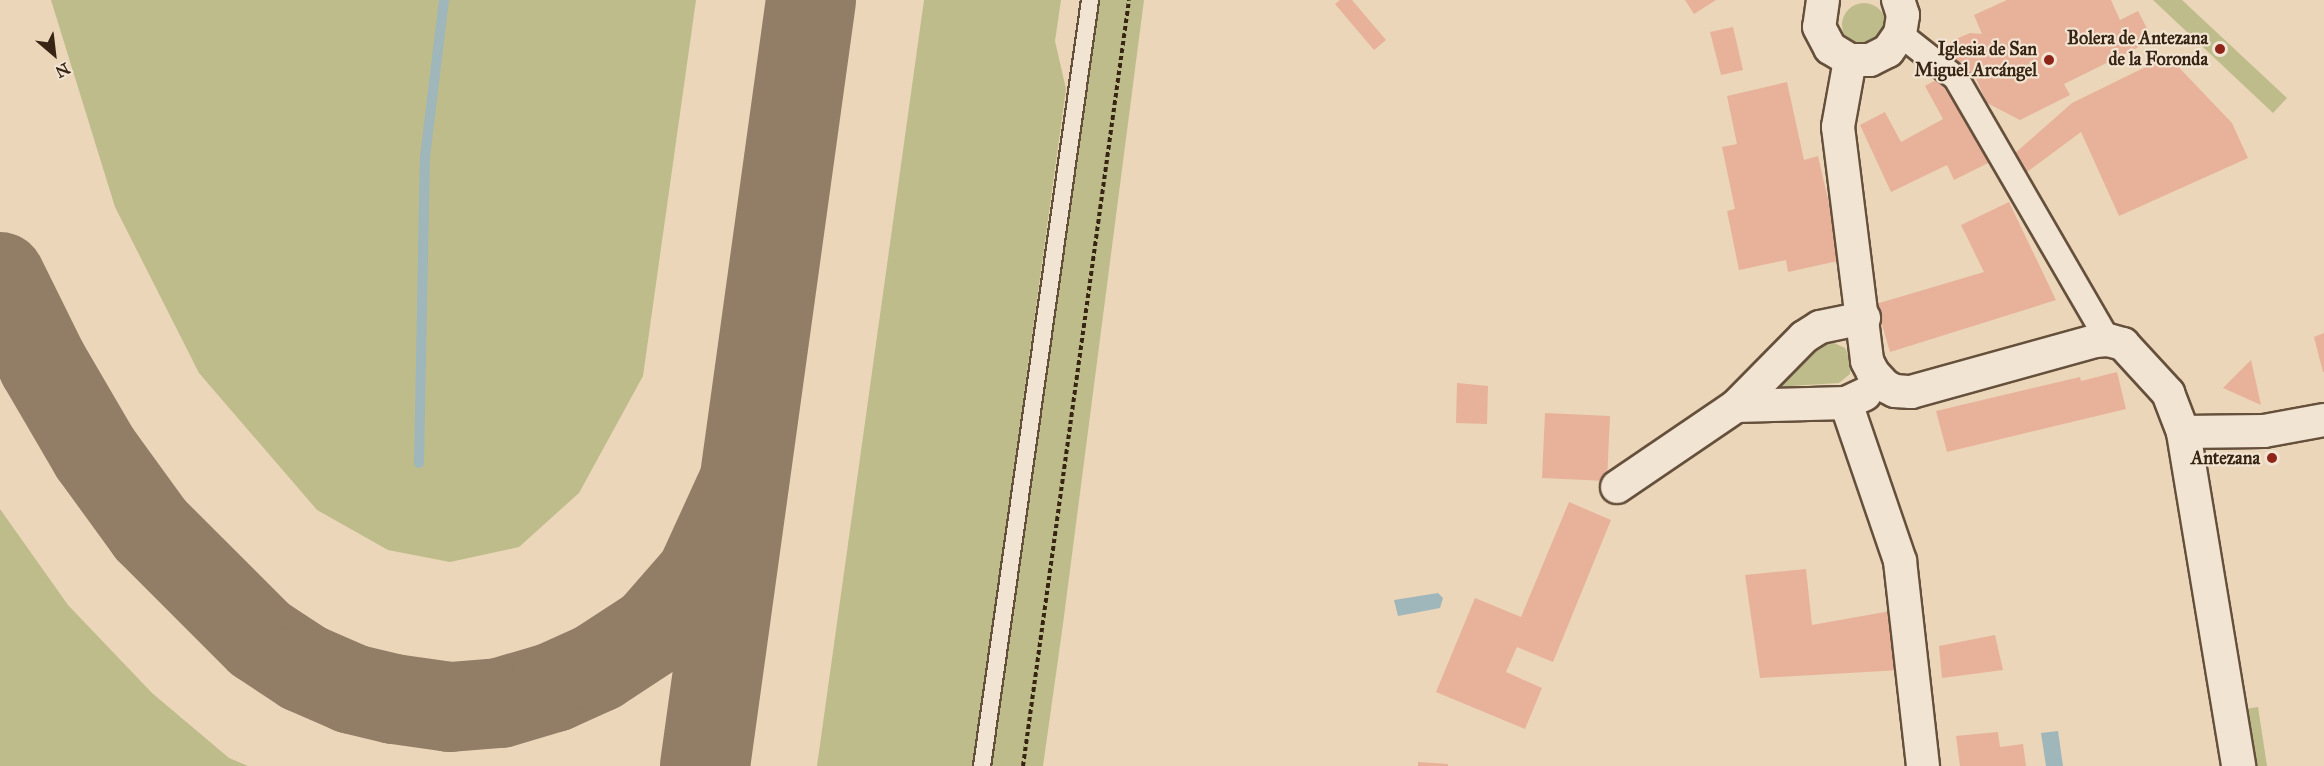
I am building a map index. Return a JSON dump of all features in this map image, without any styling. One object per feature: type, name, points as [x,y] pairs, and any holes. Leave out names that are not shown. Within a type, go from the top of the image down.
[{"type":"street","points":[[1823,0],[1819,27],[1830,48],[1850,60],[1870,60],[1888,51],[1900,34],[1904,15],[1899,0]]},
{"type":"street","points":[[1900,34],[1956,78],[2108,340]]},
{"type":"street","points":[[1850,60],[1838,127],[1868,361],[1873,373],[1885,386],[1895,391],[1911,392],[2095,341],[2108,340],[2123,344],[2168,393],[2182,432],[2238,766]]},
{"type":"street","points":[[1617,487],[1736,406],[1804,337],[1820,327],[1864,318]]},
{"type":"street","points":[[1736,406],[1846,403],[1885,386]]},
{"type":"street","points":[[1846,403],[1900,561],[1923,766]]},
{"type":"street","points":[[2182,432],[2265,431],[2324,420]]},
{"type":"lane","points":[[982,766],[1090,0]]},
{"type":"path","points":[[1023,766],[1129,0]]},
{"type":"shaded area","points":[[51,0],[696,0],[643,376],[579,493],[519,547],[450,562],[388,550],[317,510],[199,373],[115,207]]},
{"type":"shaded area","points":[[924,0],[1061,0],[1055,41],[1066,89],[973,766],[817,766]]},
{"type":"shaded area","points":[[1098,0],[1144,0],[1063,624],[1043,766],[991,766]]},
{"type":"shaded area","name":"Bolera de Antezana de la Foronda","points":[[2153,0],[2182,0],[2287,98],[2273,113]]},
{"type":"shaded area","points":[[1864,3],[1879,10],[1886,25],[1879,40],[1864,47],[1849,40],[1842,25],[1849,10]]},
{"type":"shaded area","points":[[1832,342],[1845,348],[1851,362],[1850,374],[1839,383],[1773,387],[1813,343]]},
{"type":"shaded area","points":[[0,509],[68,605],[152,693],[229,758],[248,766],[0,766]]},
{"type":"shaded area","points":[[2258,707],[2267,766],[2254,766],[2245,709]]},
{"type":"water","points":[[1438,593],[1443,598],[1440,608],[1398,616],[1394,600]]},
{"type":"water","points":[[2058,731],[2063,766],[2046,766],[2041,733]]},
{"type":"building","points":[[1340,0],[1352,0],[1386,40],[1374,50],[1335,4]]},
{"type":"building","points":[[1685,0],[1716,0],[1694,14]]},
{"type":"building","name":"Iglesia de San Miguel Arcángel","points":[[2007,0],[2111,0],[2120,20],[2138,11],[2153,40],[2064,84],[2070,95],[2020,120],[1987,103],[1974,74],[1970,76],[1949,64],[1951,41],[1970,33],[1982,34],[1974,15]]},
{"type":"building","points":[[1733,27],[1743,70],[1721,75],[1710,32]]},
{"type":"building","points":[[2168,56],[2232,123],[2248,158],[2119,216],[2081,132],[2027,172],[2014,154],[2072,103]]},
{"type":"building","points":[[1945,75],[1994,160],[1954,180],[1947,165],[1891,192],[1860,125],[1885,112],[1901,142],[1943,119],[1925,86]]},
{"type":"building","points":[[1787,82],[1804,160],[1818,156],[1842,260],[1788,272],[1786,260],[1739,270],[1727,211],[1735,209],[1722,147],[1737,144],[1727,96]]},
{"type":"building","points":[[2009,202],[2056,300],[1890,352],[1876,304],[1984,272],[1961,225]]},
{"type":"building","points":[[2324,333],[2324,372],[2323,372],[2314,337]]},
{"type":"building","points":[[2251,360],[2261,405],[2223,388]]},
{"type":"building","points":[[2117,372],[2126,409],[1947,452],[1936,411],[2080,377],[2081,381]]},
{"type":"building","points":[[1457,383],[1488,386],[1487,424],[1456,423]]},
{"type":"building","points":[[1545,413],[1610,416],[1607,481],[1542,478]]},
{"type":"building","points":[[1569,502],[1611,520],[1553,662],[1517,647],[1506,672],[1542,688],[1525,729],[1436,692],[1475,598],[1521,617]]},
{"type":"building","points":[[1806,569],[1812,625],[1896,610],[1901,670],[1760,678],[1745,575]]},
{"type":"building","points":[[1995,635],[2003,670],[1942,678],[1939,646]]},
{"type":"building","points":[[1998,732],[2000,747],[2023,744],[2026,766],[1960,766],[1956,736]]},
{"type":"building","points":[[1418,762],[1448,764],[1448,766],[1418,766]]},
{"type":"waterway","points":[[419,463],[425,157],[444,0]]},
{"type":"taxiway","points":[[705,766],[811,0]]},
{"type":"taxiway","points":[[0,277],[43,364],[95,453],[151,530],[260,639],[304,668],[352,689],[394,699],[450,707],[500,703],[554,687],[598,667],[653,631],[701,576],[744,482]]},
{"type":"place","name":"Bolera de Antezana de la Foronda","points":[[2220,49]]},
{"type":"place","name":"Iglesia de San Miguel Arcángel","points":[[2049,60]]},
{"type":"place","name":"Antezana","points":[[2272,458]]}]
